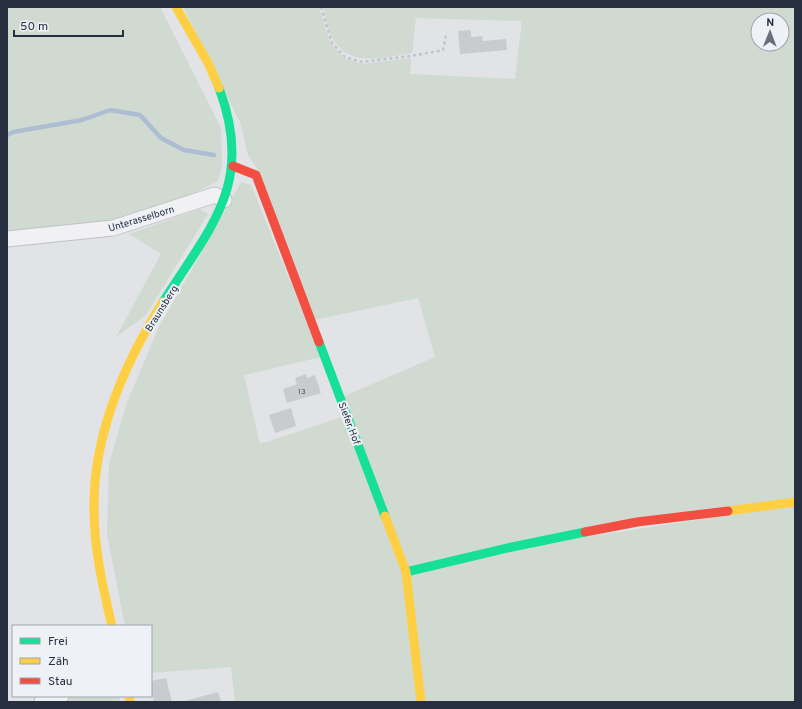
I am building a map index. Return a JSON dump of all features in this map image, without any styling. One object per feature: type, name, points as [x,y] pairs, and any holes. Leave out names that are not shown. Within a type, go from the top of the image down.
[{"type":"street","name":"Braunsberg","points":[[112,625],[99,565],[95,524],[94,494],[105,425],[131,359],[145,333],[209,232],[224,200],[233,166],[231,125],[225,101],[215,79],[176,7]]},
{"type":"street","name":"Siefer Hof","points":[[233,166],[256,175],[406,572],[421,702]]},
{"type":"street","name":"Unterasselborn","points":[[7,239],[113,228],[215,196],[224,200]]},
{"type":"street","points":[[406,572],[512,547],[637,522],[795,502]]},
{"type":"street","points":[[42,702],[58,697]]},
{"type":"path","points":[[320,7],[332,43],[345,57],[362,62],[411,56],[443,50],[446,35]]},
{"type":"shaded area","points":[[7,7],[160,7],[221,128],[222,165],[218,181],[172,205],[109,224],[7,235]]},
{"type":"shaded area","points":[[183,7],[319,7],[330,43],[344,58],[362,64],[411,58],[410,74],[515,79],[522,21],[416,18],[412,53],[370,59],[360,58],[342,50],[335,42],[331,34],[323,7],[795,7],[795,498],[407,569],[342,397],[435,357],[418,298],[314,320],[260,173],[248,155],[240,122]]},
{"type":"shaded area","points":[[241,182],[251,185],[321,357],[244,375],[260,444],[345,416],[402,573],[417,702],[235,702],[231,667],[152,673],[152,625],[125,625],[107,534],[109,464],[126,405],[158,329]]},
{"type":"shaded area","points":[[200,209],[208,214],[146,315],[116,337],[161,254],[129,234]]},
{"type":"shaded area","points":[[795,505],[795,702],[425,702],[410,576],[513,548]]},
{"type":"shaded area","points":[[70,697],[119,697],[120,702],[53,702]]},
{"type":"building","points":[[471,30],[471,37],[482,36],[483,41],[506,39],[507,50],[460,54],[458,31]]},
{"type":"building","points":[[306,374],[307,378],[315,375],[321,393],[287,403],[283,389],[297,384],[295,378]]},
{"type":"building","points":[[291,408],[296,426],[275,433],[269,415]]},
{"type":"building","points":[[166,678],[172,702],[154,702],[152,696],[152,681]]},
{"type":"building","points":[[218,692],[221,701],[181,702]]},
{"type":"waterway","points":[[7,135],[13,132],[82,120],[110,110],[140,115],[161,138],[184,150],[214,155]]},
{"type":"traffic: fast","points":[[163,302],[211,226],[222,202],[230,177],[232,151],[229,121],[219,88]]},
{"type":"traffic: fast","points":[[319,342],[385,516]]},
{"type":"traffic: fast","points":[[406,572],[512,547],[585,532]]},
{"type":"traffic: slow","points":[[176,7],[208,63],[219,88]]},
{"type":"traffic: slow","points":[[112,625],[105,597],[94,524],[95,481],[99,454],[105,427],[124,375],[163,302]]},
{"type":"traffic: slow","points":[[728,511],[795,502]]},
{"type":"traffic: slow","points":[[385,516],[406,572],[421,702]]},
{"type":"traffic: slow","points":[[129,697],[130,702]]},
{"type":"traffic: jam","points":[[233,166],[256,175],[319,342]]},
{"type":"traffic: jam","points":[[585,532],[637,522],[728,511]]}]
